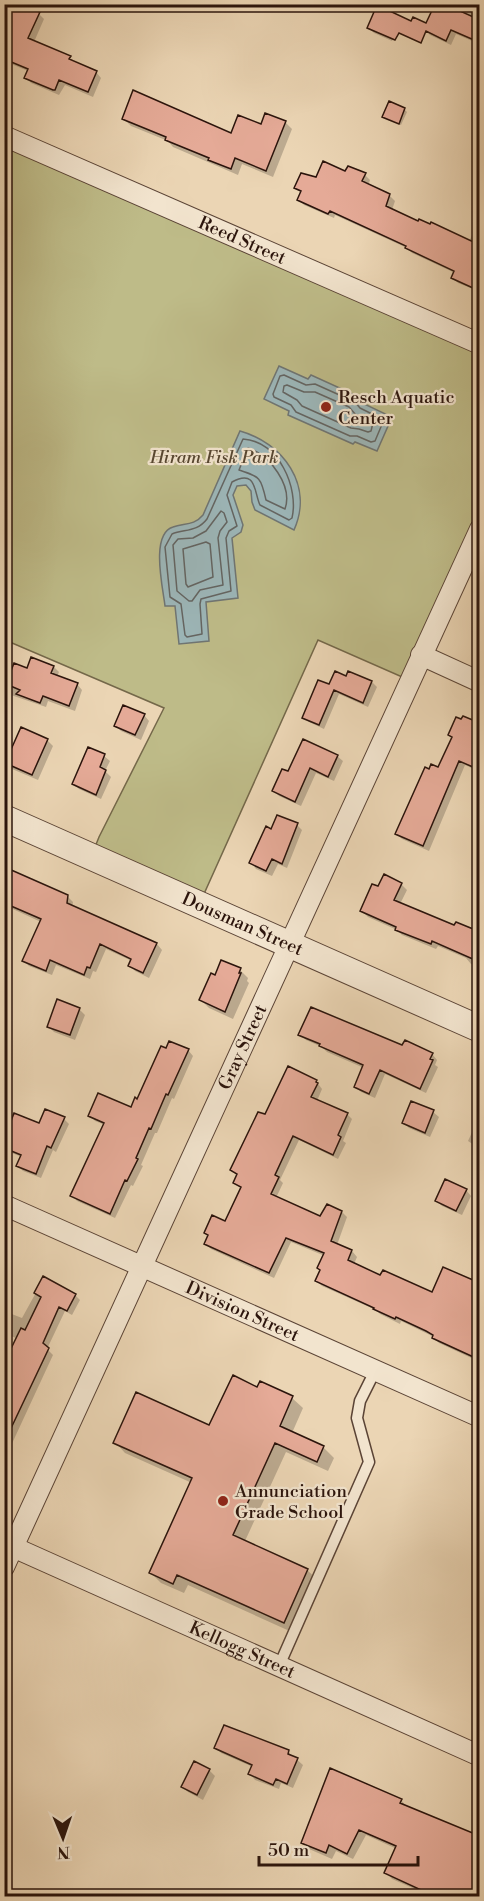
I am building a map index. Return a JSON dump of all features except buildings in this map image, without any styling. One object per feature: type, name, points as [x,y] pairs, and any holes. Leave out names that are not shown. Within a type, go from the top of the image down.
[{"type":"street","name":"Reed Street","points":[[4,136],[480,344]]},
{"type":"street","name":"Gray Street","points":[[4,1567],[9,1545],[142,1266],[480,529]]},
{"type":"street","points":[[421,655],[480,682]]},
{"type":"street","name":"Dousman Street","points":[[4,818],[480,1029]]},
{"type":"street","name":"Division Street","points":[[4,1205],[480,1417]]},
{"type":"street","name":"Kellogg Street","points":[[9,1545],[480,1756]]},
{"type":"lane","points":[[279,1666],[369,1462],[357,1418],[360,1401],[375,1371]]},
{"type":"green space","name":"Hiram Fisk Park","points":[[4,136],[479,344],[479,529],[409,680],[318,640],[199,905],[91,857],[164,708],[5,640]]},
{"type":"water","name":"Resch Aquatic Center","points":[[279,366],[308,379],[311,375],[364,399],[362,403],[392,417],[377,451],[355,442],[353,444],[288,415],[289,411],[264,399]]},
{"type":"water","points":[[240,431],[269,445],[291,468],[300,497],[299,513],[294,530],[255,510],[251,491],[246,485],[237,486],[233,495],[243,525],[241,532],[232,538],[238,598],[206,602],[209,641],[179,644],[175,606],[165,606],[160,562],[162,540],[166,532],[173,527],[192,523],[203,515]]},
{"type":"place","name":"Resch Aquatic Center","points":[[326,407]]},
{"type":"place","name":"Annunciation Grade School","points":[[223,1501]]}]
